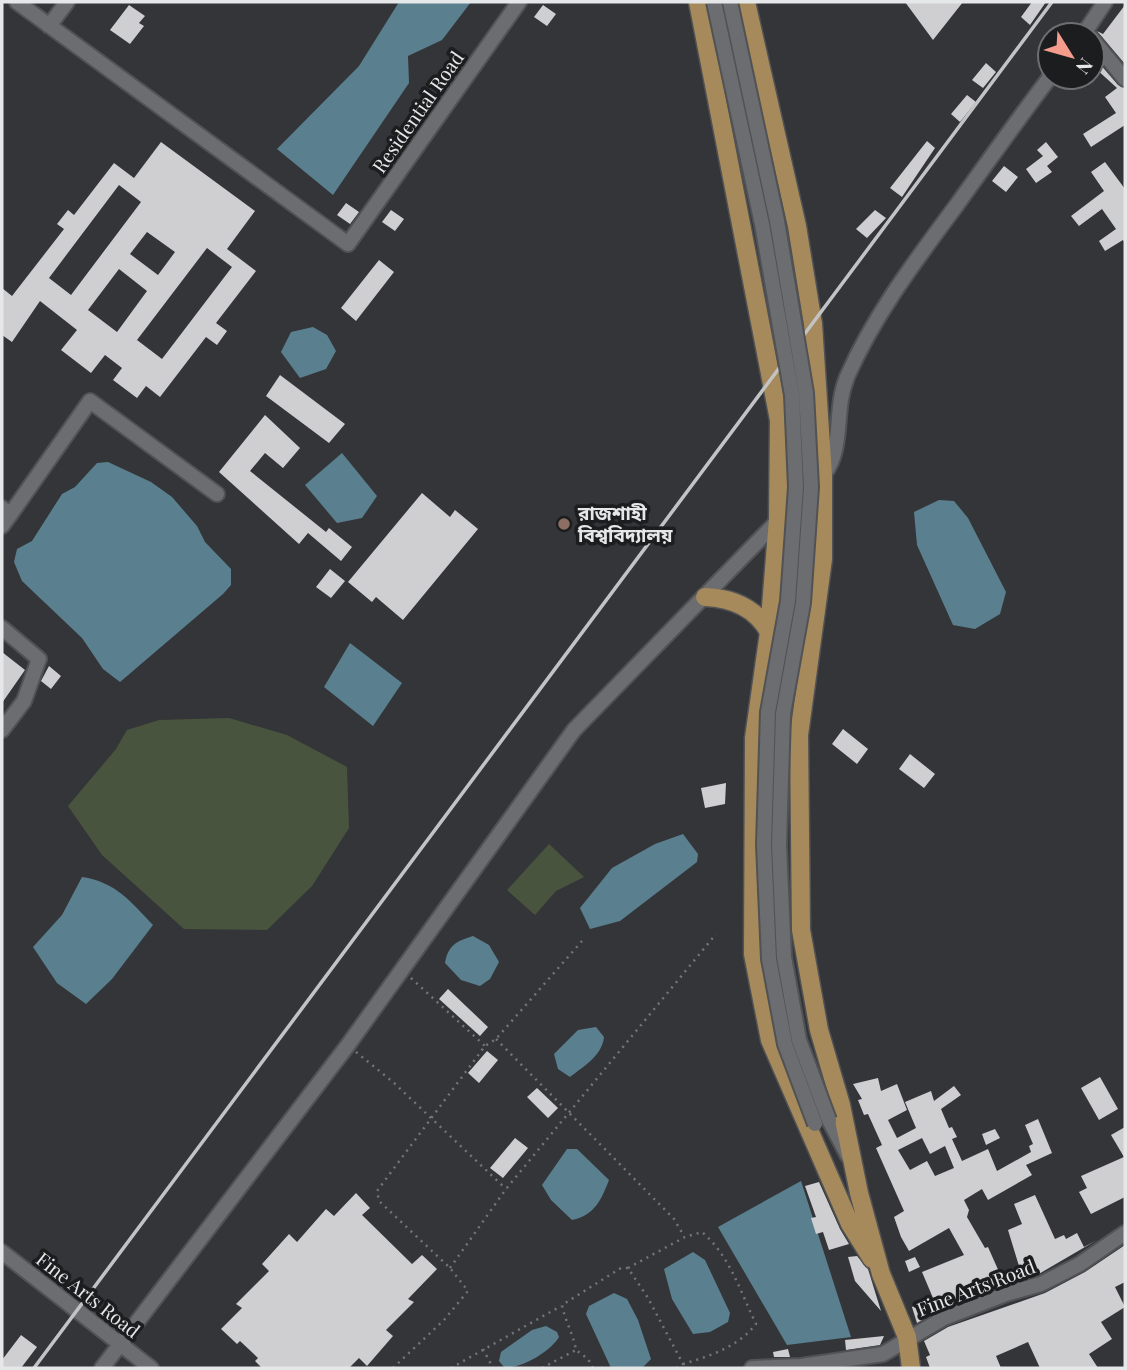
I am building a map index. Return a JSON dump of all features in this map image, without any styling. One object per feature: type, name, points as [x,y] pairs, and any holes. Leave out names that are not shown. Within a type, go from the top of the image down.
[{"type":"main road","points":[[698,2],[773,377],[779,420],[778,519],[769,632],[754,738],[753,954],[770,1040],[850,1224],[881,1274]]},
{"type":"main road","points":[[746,2],[797,226],[811,312],[823,476],[822,559],[799,735],[802,930],[819,1030],[841,1105],[852,1164],[881,1274],[907,1337],[911,1368]]},
{"type":"main road","points":[[705,597],[727,598],[749,610],[763,620],[769,632]]},
{"type":"street","points":[[17,2],[49,26],[67,2]]},
{"type":"street","name":"Residential Road","points":[[49,26],[348,244],[519,2]]},
{"type":"street","points":[[714,2],[762,224],[792,395],[796,487],[789,601],[768,712],[764,845],[769,959],[785,1044],[822,1122],[852,1164]]},
{"type":"street","points":[[730,2],[777,221],[806,393],[811,488],[803,603],[783,714],[779,845],[784,957],[799,1040],[822,1122],[828,1170]]},
{"type":"street","points":[[1095,21],[1105,2]]},
{"type":"street","points":[[1106,57],[1125,79]]},
{"type":"street","points":[[102,1368],[403,971],[574,730],[823,476],[835,460],[839,403],[859,349],[915,261],[1040,91]]},
{"type":"street","points":[[5,517],[90,401],[217,494]]},
{"type":"street","points":[[2,628],[39,659],[24,701],[2,730]]},
{"type":"street","name":"Fine Arts Road","points":[[752,1368],[801,1367],[883,1353],[907,1337],[956,1313],[1041,1284],[1080,1264],[1125,1233]]},
{"type":"street","name":"Fine Arts Road","points":[[2,1252],[150,1368]]},
{"type":"path","points":[[450,1268],[506,1189],[716,934]]},
{"type":"path","points":[[393,1368],[466,1297],[468,1291],[450,1268],[379,1201],[377,1191],[485,1046],[496,1039],[582,941]]},
{"type":"path","points":[[403,971],[485,1046]]},
{"type":"path","points":[[496,1039],[674,1219],[685,1237]]},
{"type":"path","points":[[348,1045],[393,1082],[506,1189]]},
{"type":"path","points":[[451,1368],[621,1268],[628,1268],[685,1237],[702,1231],[717,1244],[727,1260],[756,1324],[747,1336],[735,1344],[676,1368]]},
{"type":"path","points":[[628,1268],[648,1298],[683,1364]]},
{"type":"path","points":[[562,1305],[564,1318],[573,1332],[576,1350],[588,1359],[593,1368]]},
{"type":"path","points":[[483,1349],[493,1368]]},
{"type":"path","points":[[542,1368],[576,1350]]},
{"type":"green space","points":[[229,718],[287,735],[347,767],[349,828],[312,886],[267,930],[184,929],[102,855],[68,806],[116,749],[127,730],[159,720]]},
{"type":"green space","points":[[549,844],[584,877],[556,891],[535,915],[507,890]]},
{"type":"water","points":[[399,2],[471,2],[442,40],[408,56],[409,83],[333,195],[277,149],[359,66]]},
{"type":"water","points":[[313,327],[327,335],[336,351],[326,369],[300,378],[281,352],[291,332]]},
{"type":"water","points":[[342,453],[377,496],[362,518],[337,523],[305,485]]},
{"type":"water","points":[[108,462],[151,482],[172,497],[197,526],[205,542],[231,569],[231,585],[223,594],[120,682],[103,669],[82,638],[22,581],[14,562],[17,549],[32,541],[62,494],[75,487],[97,463]]},
{"type":"water","points":[[939,500],[954,501],[968,518],[1006,592],[1000,614],[975,629],[953,625],[917,545],[914,512]]},
{"type":"water","points":[[350,643],[402,683],[373,726],[324,687]]},
{"type":"water","points":[[683,834],[698,854],[697,862],[620,921],[590,929],[580,908],[612,868],[655,844]]},
{"type":"water","points":[[82,877],[114,888],[153,925],[112,979],[86,1004],[57,983],[33,947],[62,915]]},
{"type":"water","points":[[473,936],[489,945],[499,962],[490,979],[480,986],[461,980],[445,963],[448,952],[454,945]]},
{"type":"water","points":[[596,1027],[604,1037],[596,1055],[570,1077],[558,1069],[554,1054],[578,1030]]},
{"type":"water","points":[[567,1149],[577,1149],[609,1180],[592,1210],[572,1220],[551,1200],[542,1185]]},
{"type":"water","points":[[801,1181],[851,1337],[787,1345],[718,1227]]},
{"type":"water","points":[[693,1252],[705,1260],[730,1313],[728,1322],[710,1332],[693,1334],[672,1299],[664,1269]]},
{"type":"water","points":[[614,1293],[627,1299],[638,1320],[651,1359],[642,1368],[611,1368],[586,1314],[589,1306]]},
{"type":"water","points":[[546,1326],[557,1332],[559,1337],[549,1348],[526,1363],[504,1367],[499,1361],[501,1352],[532,1330]]},
{"type":"building","points":[[905,2],[963,2],[933,40]]},
{"type":"building","points":[[1032,2],[1046,2],[1030,25],[1021,17]]},
{"type":"building","points":[[129,5],[145,16],[139,23],[144,26],[130,44],[110,30]]},
{"type":"building","points":[[543,5],[556,14],[547,26],[534,17]]},
{"type":"building","points":[[1125,5],[1125,64],[1106,42],[1106,30]]},
{"type":"building","points":[[986,63],[996,72],[983,88],[972,80]]},
{"type":"building","points":[[1106,71],[1118,85],[1125,88],[1125,125],[1091,147],[1083,134],[1116,113],[1105,97],[1117,88],[1106,78]]},
{"type":"building","points":[[967,95],[976,102],[960,122],[951,114]]},
{"type":"building","points":[[927,141],[935,148],[902,197],[890,188]]},
{"type":"building","points":[[161,142],[255,211],[227,249],[256,271],[216,323],[227,331],[217,345],[206,337],[160,397],[146,386],[137,398],[113,380],[122,368],[105,355],[91,373],[61,350],[77,330],[40,301],[12,342],[2,335],[2,288],[12,296],[64,229],[57,224],[68,210],[74,215],[114,163],[134,178]],"holes":[[[119,185],[141,202],[71,295],[49,278]],[[147,232],[175,252],[158,275],[130,254]],[[207,248],[232,267],[162,359],[137,340]],[[119,269],[147,291],[117,332],[88,310]]]},
{"type":"building","points":[[1046,142],[1058,157],[1047,166],[1052,172],[1036,183],[1026,169],[1043,156],[1037,150]]},
{"type":"building","points":[[1105,162],[1125,189],[1125,243],[1123,240],[1105,251],[1099,241],[1116,229],[1102,209],[1079,226],[1071,216],[1104,191],[1091,172]]},
{"type":"building","points":[[1004,166],[1018,177],[1006,192],[992,181]]},
{"type":"building","points":[[346,203],[359,212],[350,224],[337,215]]},
{"type":"building","points":[[391,210],[404,219],[395,231],[382,222]]},
{"type":"building","points":[[875,210],[886,218],[867,238],[856,229]]},
{"type":"building","points":[[379,260],[394,272],[356,321],[341,308]]},
{"type":"building","points":[[280,375],[345,424],[329,443],[266,396]]},
{"type":"building","points":[[265,415],[300,448],[283,468],[265,453],[250,471],[326,532],[329,528],[352,547],[341,561],[308,533],[299,544],[219,472]]},
{"type":"building","points":[[422,493],[450,517],[455,510],[478,529],[403,620],[376,597],[372,602],[348,582]]},
{"type":"building","points":[[330,569],[345,581],[331,598],[316,587]]},
{"type":"building","points":[[2,652],[25,670],[2,703]]},
{"type":"building","points":[[49,666],[61,676],[51,689],[41,681]]},
{"type":"building","points":[[843,729],[868,749],[857,764],[832,744]]},
{"type":"building","points":[[910,754],[935,774],[924,788],[899,769]]},
{"type":"building","points":[[726,783],[725,804],[705,808],[701,788]]},
{"type":"building","points":[[448,989],[488,1027],[480,1036],[439,999]]},
{"type":"building","points":[[487,1051],[498,1060],[479,1083],[468,1073]]},
{"type":"building","points":[[1100,1077],[1118,1109],[1099,1120],[1081,1088]]},
{"type":"building","points":[[878,1078],[881,1091],[897,1084],[907,1110],[888,1120],[897,1138],[916,1128],[905,1102],[931,1091],[934,1101],[954,1086],[961,1095],[941,1109],[949,1128],[952,1127],[957,1137],[952,1139],[962,1161],[988,1149],[997,1171],[1031,1152],[1029,1146],[1033,1144],[1025,1125],[1038,1119],[1052,1153],[1026,1165],[1032,1175],[988,1200],[982,1189],[964,1200],[969,1210],[967,1217],[985,1248],[988,1247],[1000,1274],[1019,1266],[1008,1230],[1022,1224],[1014,1204],[1035,1195],[1055,1239],[1064,1235],[1066,1239],[1077,1233],[1084,1247],[1097,1240],[1037,1275],[941,1309],[917,1323],[912,1307],[933,1298],[922,1272],[964,1255],[949,1228],[909,1251],[894,1217],[904,1211],[876,1148],[882,1145],[868,1114],[864,1115],[858,1100],[862,1099],[853,1084]],"holes":[[[922,1138],[930,1154],[945,1146],[954,1168],[935,1176],[927,1161],[910,1170],[898,1150]]]},
{"type":"building","points":[[537,1088],[558,1108],[548,1118],[527,1097]]},
{"type":"building","points":[[1125,1127],[1125,1197],[1091,1214],[1079,1192],[1087,1188],[1081,1176],[1124,1157],[1111,1135]]},
{"type":"building","points":[[995,1129],[1000,1138],[986,1145],[982,1134]]},
{"type":"building","points":[[515,1138],[528,1148],[503,1178],[490,1168]]},
{"type":"building","points":[[819,1182],[849,1244],[829,1250],[823,1232],[816,1234],[811,1218],[816,1217],[805,1186]]},
{"type":"building","points":[[356,1193],[370,1208],[362,1215],[412,1264],[422,1255],[437,1269],[408,1299],[414,1302],[386,1330],[393,1336],[367,1366],[359,1358],[349,1368],[262,1368],[255,1361],[258,1358],[240,1341],[237,1344],[221,1329],[242,1308],[236,1304],[269,1271],[262,1264],[289,1234],[297,1242],[326,1209],[334,1216]]},
{"type":"building","points":[[1125,1245],[1125,1282],[1115,1287],[1125,1307],[1101,1322],[1112,1339],[1089,1354],[1098,1368],[1040,1368],[1028,1342],[996,1356],[1001,1368],[930,1368],[926,1357],[930,1355],[924,1341],[948,1327],[1045,1293],[1085,1272]]},
{"type":"building","points":[[857,1256],[868,1269],[881,1311],[855,1281],[848,1257]]},
{"type":"building","points":[[915,1257],[920,1267],[909,1272],[905,1261]]},
{"type":"building","points":[[21,1335],[37,1347],[21,1368],[2,1368],[2,1360]]},
{"type":"building","points":[[884,1336],[880,1345],[846,1350],[845,1340]]},
{"type":"building","points":[[788,1349],[790,1357],[774,1357],[773,1352]]},
{"type":"railway","points":[[34,1368],[1052,2]]},
{"type":"place","name":"রাজশাহী বিশ্ববিদ্যালয়","points":[[564,524]]}]
